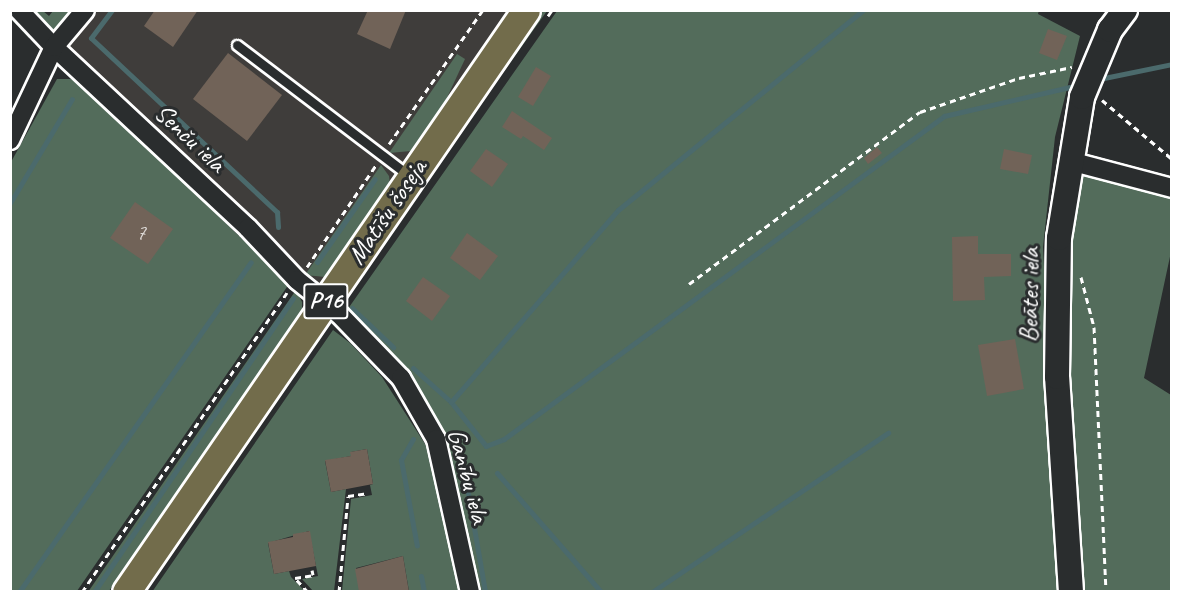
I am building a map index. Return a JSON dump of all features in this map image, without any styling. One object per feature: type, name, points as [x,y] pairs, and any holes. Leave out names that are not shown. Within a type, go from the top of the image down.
[{"type":"main road","name":"Matīšu šoseja","points":[[126,591],[526,10]]},
{"type":"street","name":"Senču iela","points":[[19,10],[54,47],[248,228],[297,280],[325,304]]},
{"type":"street","points":[[10,140],[54,47],[85,10]]},
{"type":"street","name":"Beātes iela","points":[[1071,591],[1057,376],[1059,238],[1070,160],[1087,87],[1110,30],[1125,10]]},
{"type":"street","points":[[1070,160],[1172,188]]},
{"type":"street","name":"Ganību iela","points":[[325,304],[339,314],[400,378],[420,408],[436,439],[470,591]]},
{"type":"lane","points":[[237,45],[410,177]]},
{"type":"path","points":[[388,147],[483,10]]},
{"type":"path","points":[[689,284],[920,112],[1018,78],[1097,62]]},
{"type":"path","points":[[1087,87],[1172,159]]},
{"type":"path","points":[[306,269],[375,165]]},
{"type":"path","points":[[1079,272],[1094,327],[1106,591]]},
{"type":"path","points":[[82,591],[289,291]]},
{"type":"path","points":[[339,591],[348,496],[369,493]]},
{"type":"path","points":[[308,591],[295,578],[313,575],[312,570]]},
{"type":"shaded area","points":[[85,11],[526,11],[325,304],[54,47]]},
{"type":"green space","points":[[1039,10],[1038,14],[1080,36],[1055,137],[1043,247],[1061,591],[473,591],[437,431],[345,313],[557,11]]},
{"type":"green space","points":[[11,11],[43,11],[49,16],[53,11],[88,11],[73,30],[29,38],[11,19]]},
{"type":"green space","points":[[543,11],[547,11],[407,207],[407,202]]},
{"type":"green space","points":[[457,54],[465,59],[444,104],[419,143],[411,151],[389,153]]},
{"type":"green space","points":[[57,79],[71,79],[82,85],[289,284],[77,591],[11,592],[11,162]]},
{"type":"green space","points":[[381,165],[389,176],[390,185],[331,272],[325,277],[305,275]]},
{"type":"green space","points":[[1075,167],[1171,198],[1171,252],[1144,378],[1171,395],[1171,591],[1083,591],[1072,430],[1066,240]]},
{"type":"green space","points":[[296,290],[302,302],[302,313],[109,591],[88,592]]},
{"type":"green space","points":[[333,330],[350,343],[382,377],[427,447],[459,591],[409,591],[403,556],[356,568],[360,591],[342,591],[351,499],[372,495],[370,485],[373,484],[367,449],[351,452],[351,456],[325,461],[331,492],[346,489],[334,591],[313,591],[302,579],[318,576],[309,531],[268,543],[274,574],[289,571],[291,577],[305,591],[152,592]]},
{"type":"building","points":[[155,10],[198,10],[173,47],[144,26]]},
{"type":"building","points":[[368,10],[406,10],[390,49],[357,34]]},
{"type":"building","points":[[1048,29],[1067,36],[1057,60],[1039,53]]},
{"type":"building","points":[[228,53],[282,95],[247,141],[193,99]]},
{"type":"building","points":[[536,67],[551,76],[533,106],[518,97]]},
{"type":"building","points":[[512,111],[552,138],[544,150],[523,136],[521,139],[502,127]]},
{"type":"building","points":[[877,147],[882,153],[868,164],[864,158]]},
{"type":"building","points":[[486,149],[508,164],[492,187],[470,171]]},
{"type":"building","points":[[1004,149],[1032,155],[1028,174],[1000,169]]},
{"type":"building","points":[[135,202],[173,229],[148,264],[110,238]]},
{"type":"building","points":[[467,233],[498,256],[480,280],[450,258]]},
{"type":"building","points":[[978,236],[978,254],[1011,254],[1011,276],[984,277],[985,300],[953,301],[952,237]]},
{"type":"building","points":[[423,277],[450,296],[432,321],[406,301]]},
{"type":"building","points":[[1015,339],[1024,389],[987,396],[978,345]]},
{"type":"building","points":[[367,449],[373,484],[331,492],[325,460],[351,456],[350,452]]},
{"type":"building","points":[[310,531],[316,566],[274,574],[268,542]]},
{"type":"building","points":[[403,556],[409,592],[359,592],[355,569]]},
{"type":"waterway","points":[[112,10],[91,38],[277,212],[278,227]]},
{"type":"waterway","points":[[451,402],[618,210],[863,10]]},
{"type":"waterway","points":[[1104,78],[1172,64]]},
{"type":"waterway","points":[[413,368],[451,402],[486,446],[504,439],[944,116],[1070,87]]},
{"type":"waterway","points":[[10,203],[72,99]]},
{"type":"waterway","points":[[317,262],[375,179]]},
{"type":"waterway","points":[[19,592],[251,262]]},
{"type":"waterway","points":[[94,592],[293,298]]},
{"type":"waterway","points":[[352,308],[393,347]]},
{"type":"waterway","points":[[652,592],[888,433]]},
{"type":"waterway","points":[[413,439],[401,460],[417,546]]},
{"type":"waterway","points":[[464,470],[485,592]]},
{"type":"waterway","points":[[497,473],[601,592]]},
{"type":"waterway","points":[[421,576],[424,592]]}]
